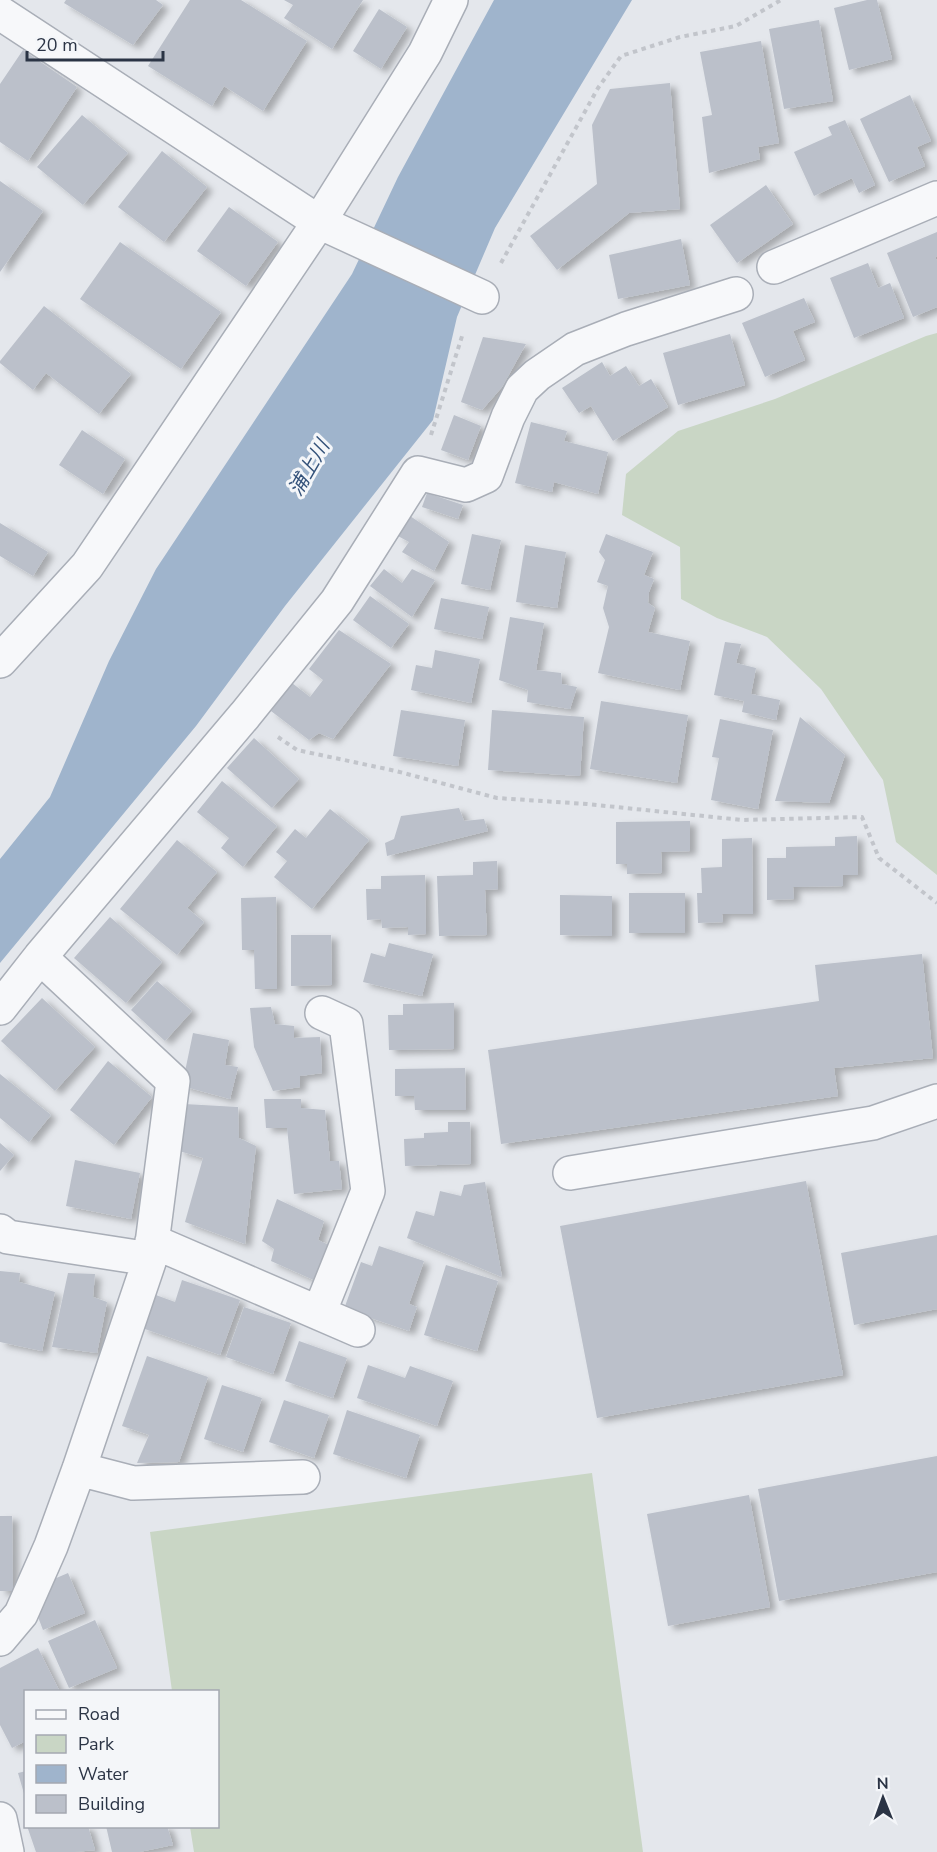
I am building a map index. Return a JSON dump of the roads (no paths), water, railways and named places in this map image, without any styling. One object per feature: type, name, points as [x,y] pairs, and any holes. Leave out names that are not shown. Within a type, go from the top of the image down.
[{"type":"street","points":[[0,661],[87,566],[319,222],[425,53],[452,0]]},
{"type":"street","points":[[0,13],[319,222],[482,297]]},
{"type":"street","points":[[774,267],[937,198]]},
{"type":"street","points":[[0,1008],[40,957],[245,715],[337,601],[418,473],[466,485],[486,476],[508,417],[522,389],[537,375],[575,349],[626,329],[736,294]]},
{"type":"street","points":[[0,1639],[21,1614],[51,1546],[79,1469],[151,1250],[173,1082],[40,957]]},
{"type":"street","points":[[319,1313],[368,1191],[346,1024],[322,1013]]},
{"type":"street","points":[[570,1173],[873,1123],[937,1101]]},
{"type":"street","points":[[0,1231],[8,1237],[151,1250],[358,1329]]},
{"type":"street","points":[[79,1469],[133,1483],[303,1477]]},
{"type":"street","points":[[0,1819],[7,1852]]},
{"type":"water","name":"浦上川","points":[[494,0],[632,0],[495,228],[457,317],[433,420],[285,606],[196,726],[0,963],[0,859],[50,797],[109,661],[156,569],[352,274],[398,177]]}]
